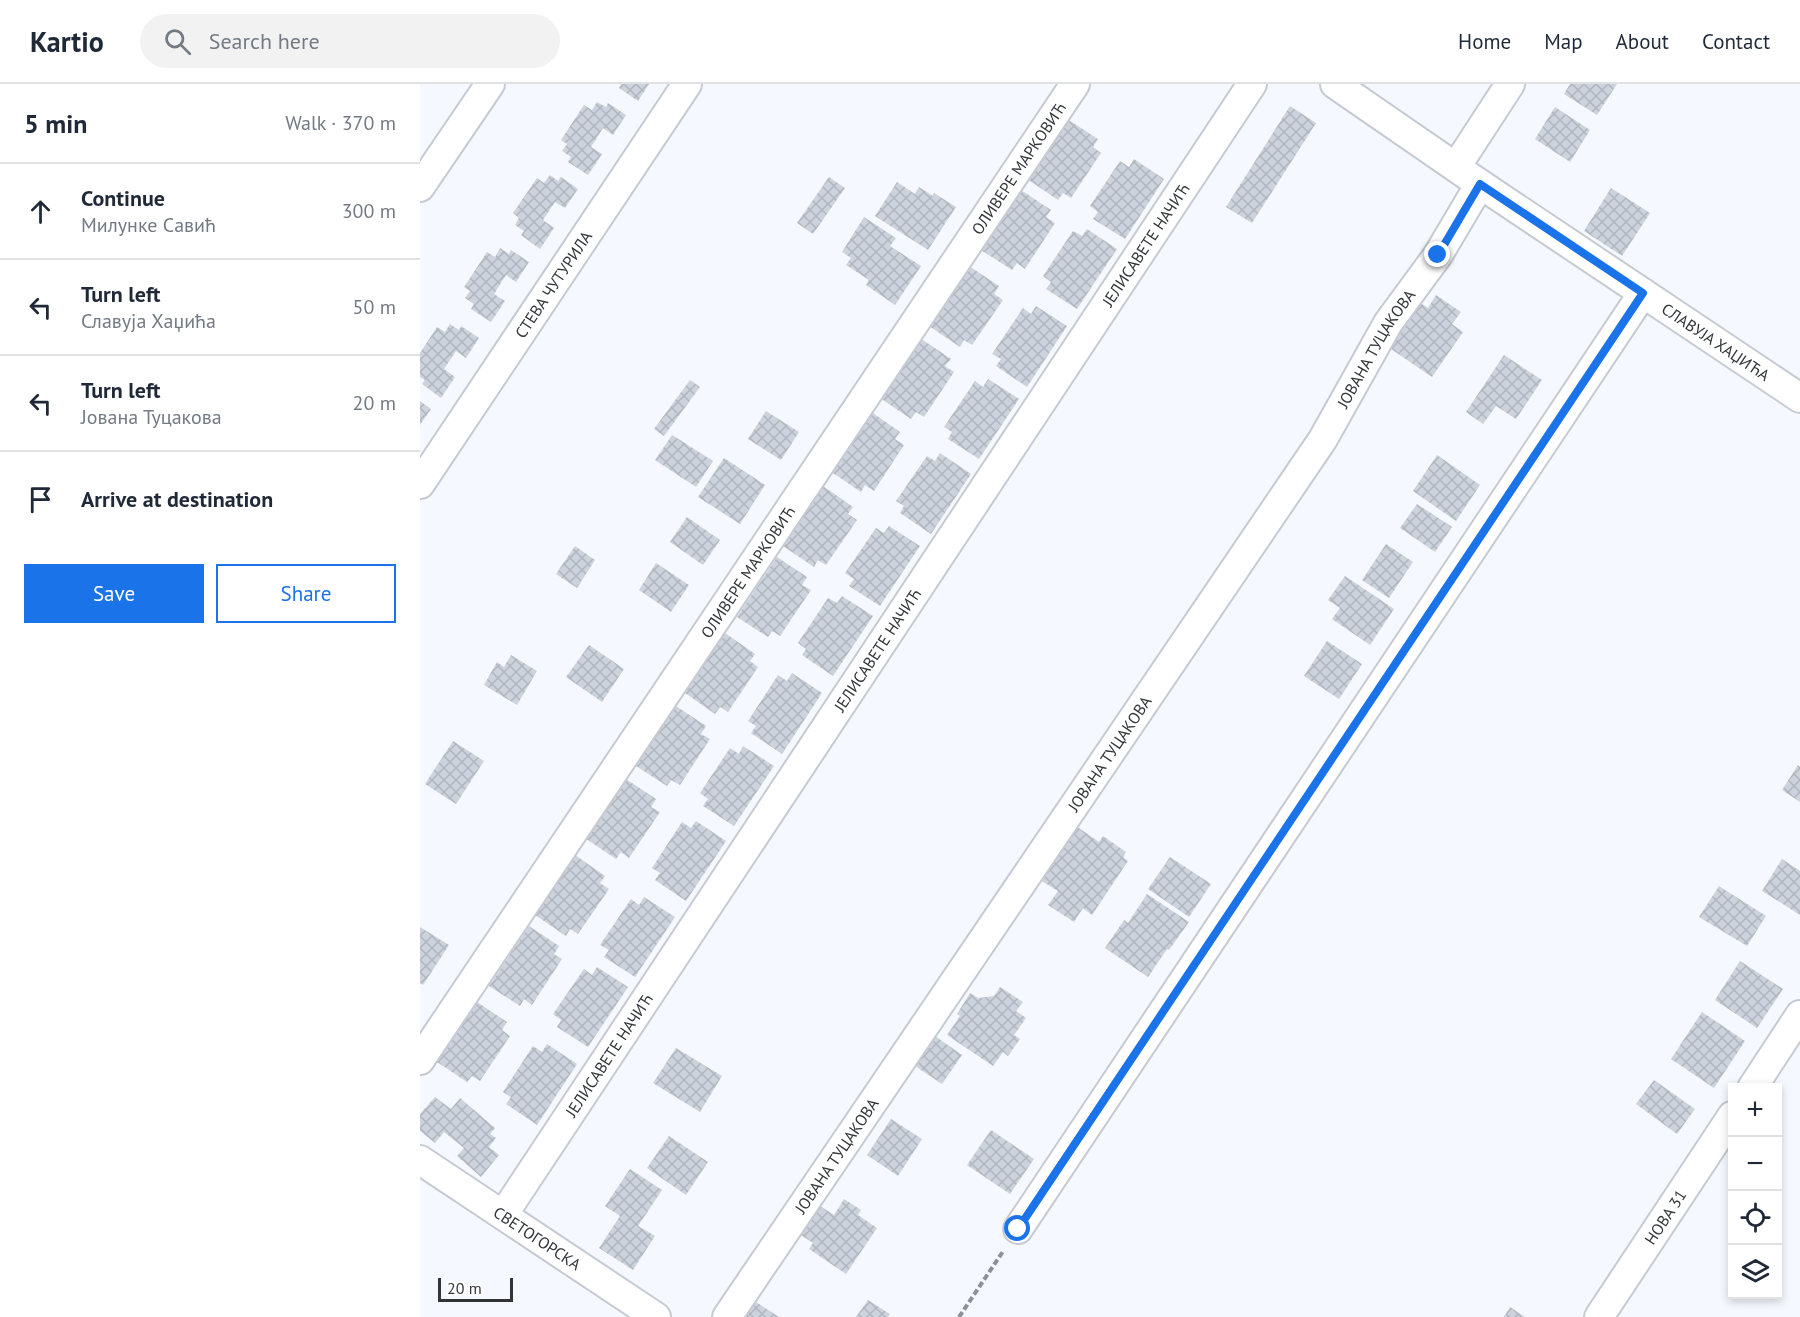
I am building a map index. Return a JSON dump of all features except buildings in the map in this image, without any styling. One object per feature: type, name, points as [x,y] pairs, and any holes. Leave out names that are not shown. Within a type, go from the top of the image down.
[{"type":"street","points":[[420,187],[490,84]]},
{"type":"street","name":"СТЕВА ЧУТУРИЛА","points":[[420,484],[687,84]]},
{"type":"street","name":"ОЛИВЕРЕ МАРКОВИЋ","points":[[420,1059],[1076,84]]},
{"type":"street","name":"ЈЕЛИСАВЕТЕ НАЧИЋ","points":[[502,1215],[1252,84]]},
{"type":"street","name":"СЛАВУЈА ХАЏИЋА","points":[[1335,84],[1800,398]]},
{"type":"street","points":[[1456,167],[1510,84]]},
{"type":"street","name":"ЈОВАНА ТУЦАКОВА","points":[[727,1317],[1323,439],[1388,323],[1438,255],[1480,184]]},
{"type":"street","points":[[1018,1229],[1643,293]]},
{"type":"street","points":[[1755,1083],[1800,1015]]},
{"type":"street","name":"НОВА 31","points":[[1599,1317],[1728,1122]]},
{"type":"street","name":"СВЕТОГОРСКА","points":[[420,1160],[656,1317]]},
{"type":"path","points":[[959,1317],[1018,1229]]},
{"type":"route","points":[[1018,1229],[1643,293],[1480,184],[1438,255]]}]
